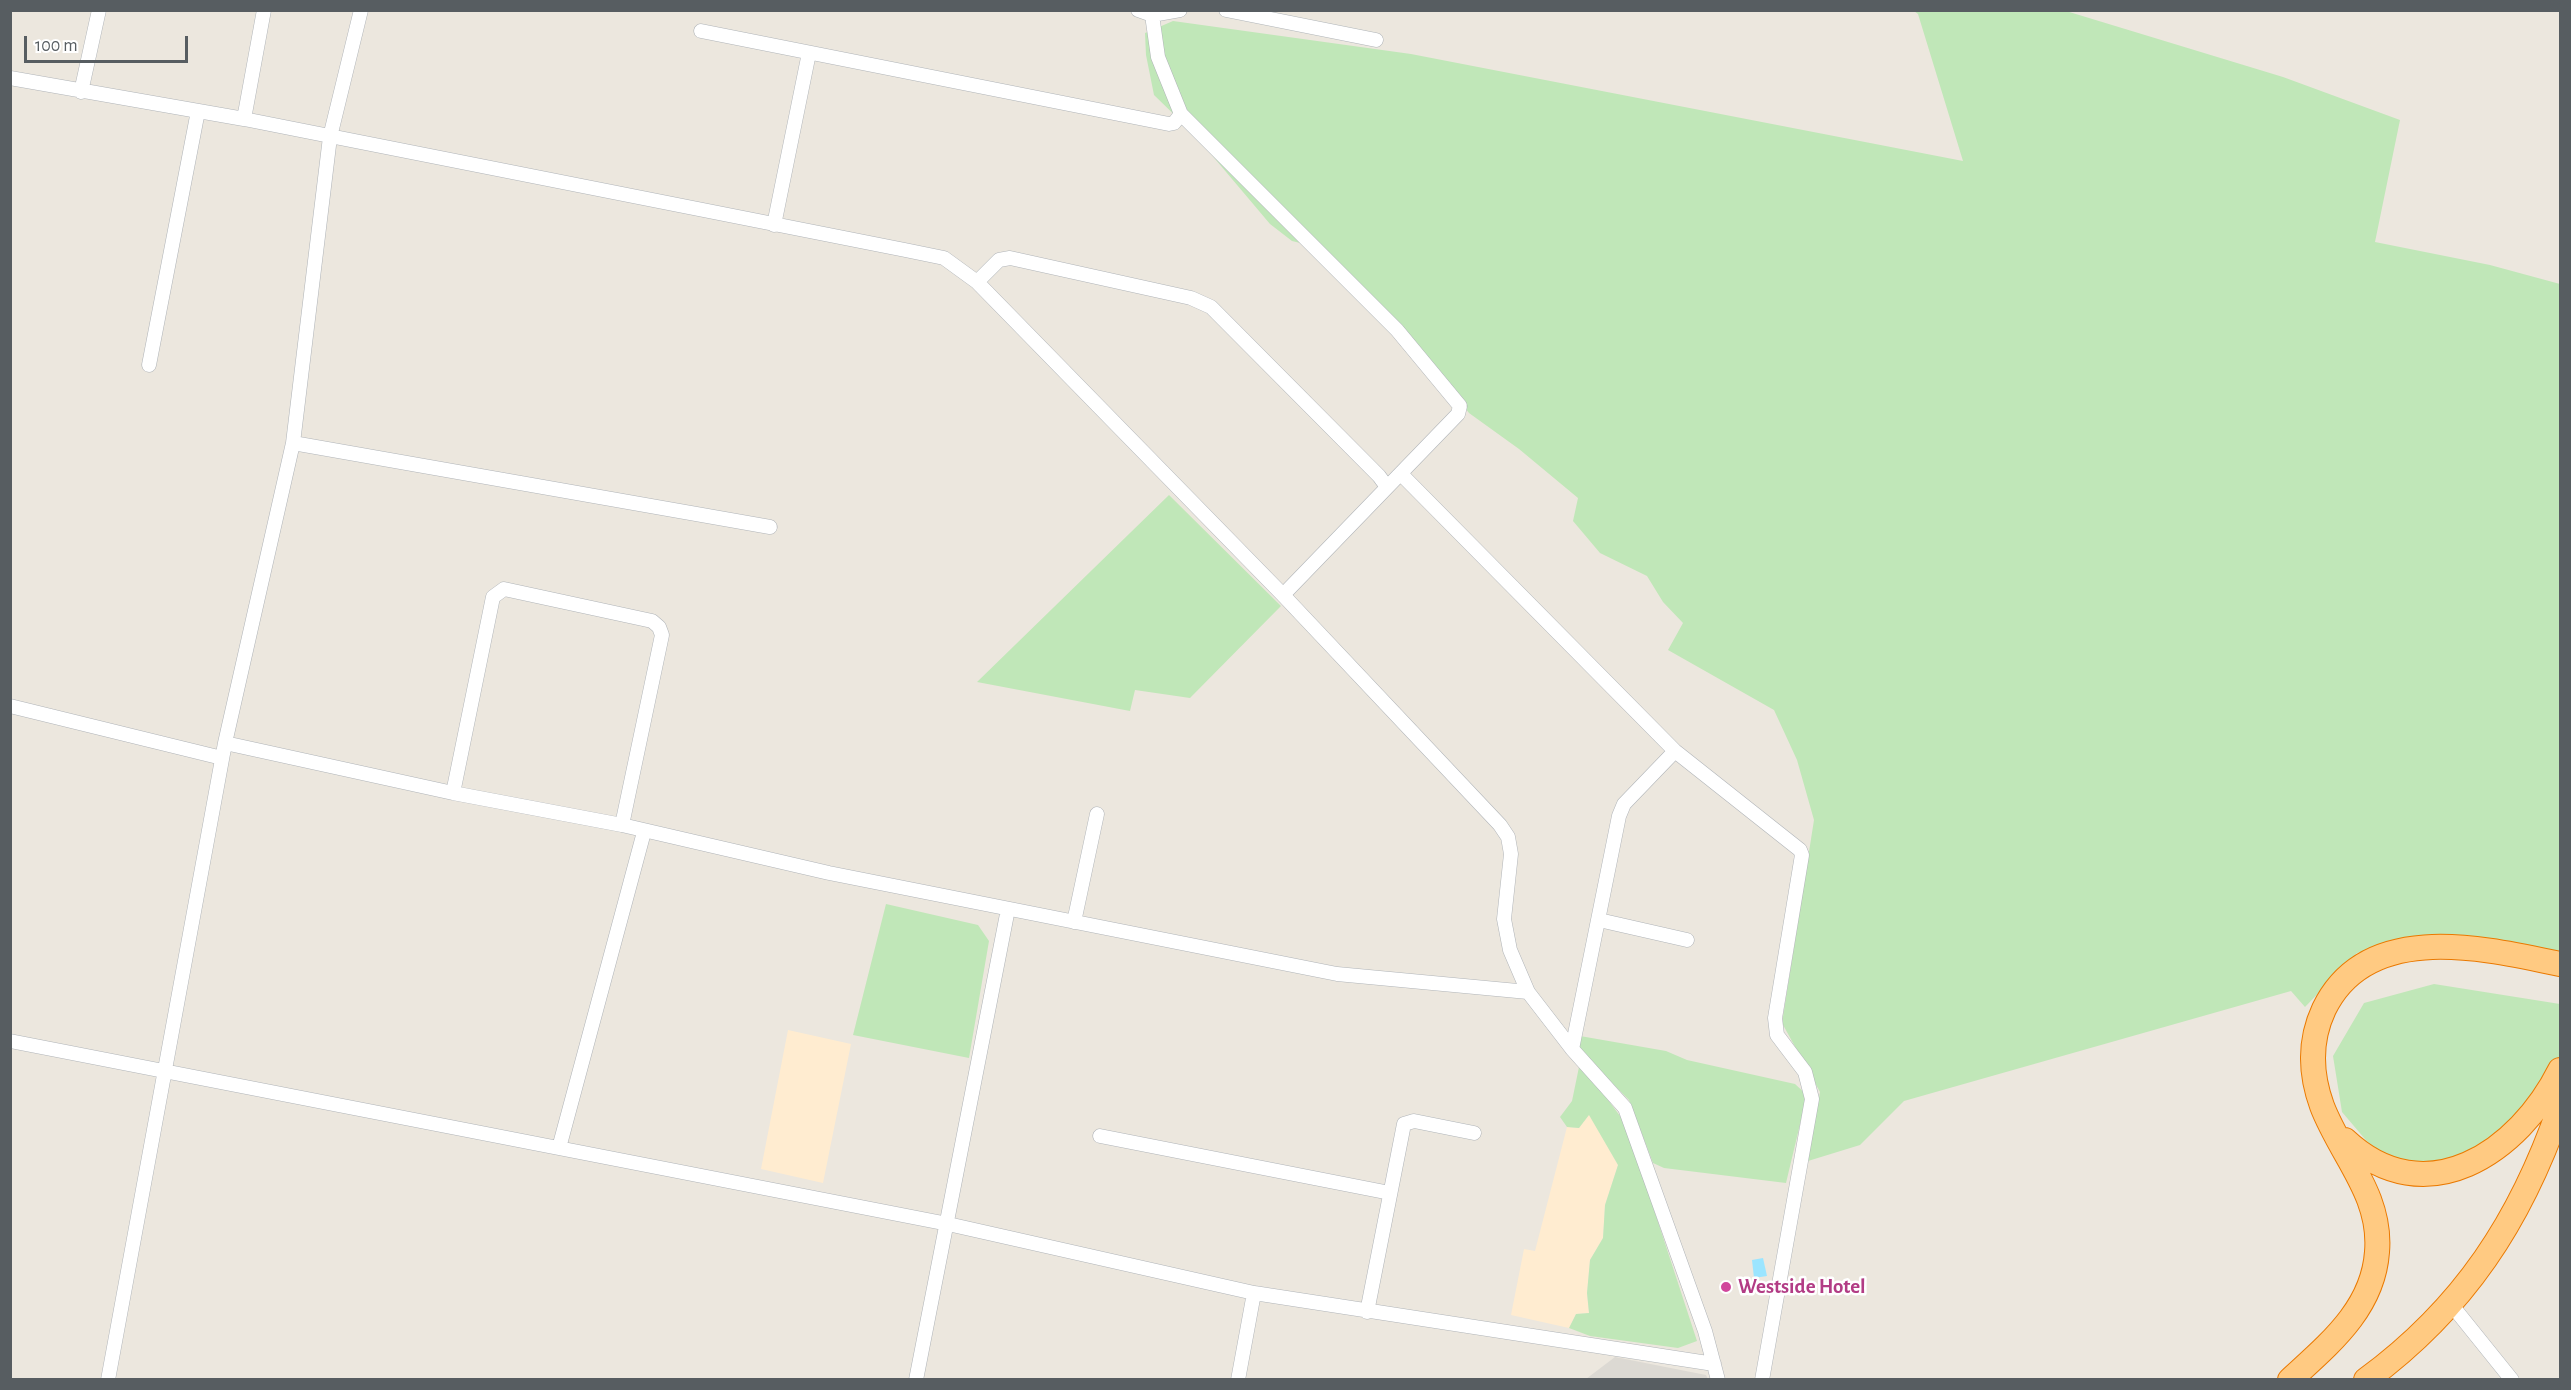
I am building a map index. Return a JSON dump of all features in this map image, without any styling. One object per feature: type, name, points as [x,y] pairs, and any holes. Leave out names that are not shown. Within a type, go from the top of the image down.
[{"type":"highway","points":[[2290,1380],[2328,1344],[2360,1308],[2371,1282],[2377,1253],[2377,1229],[2371,1203],[2356,1167],[2322,1107],[2313,1074],[2312,1044],[2318,1022],[2331,994],[2352,973],[2376,956],[2406,948],[2439,946],[2532,958],[2560,964]]},
{"type":"highway","points":[[2334,1130],[2355,1150],[2383,1165],[2422,1174],[2449,1172],[2479,1160],[2499,1148],[2538,1108],[2560,1070]]},
{"type":"highway","points":[[2366,1380],[2421,1332],[2479,1270],[2515,1215],[2545,1152],[2560,1107]]},
{"type":"highway","points":[[2545,1152],[2560,1130]]},
{"type":"street","points":[[81,92],[99,10]]},
{"type":"street","points":[[244,118],[264,10]]},
{"type":"street","points":[[108,1380],[222,758],[292,443],[330,137],[361,10]]},
{"type":"street","points":[[1138,10],[1152,15],[1180,10]]},
{"type":"street","points":[[1226,10],[1376,40]]},
{"type":"street","points":[[1152,15],[1158,57],[1181,114],[1397,330],[1460,406],[1458,414],[1283,595]]},
{"type":"street","points":[[701,31],[1169,124],[1174,123],[1181,114]]},
{"type":"street","points":[[774,225],[809,53]]},
{"type":"street","points":[[10,78],[81,92],[244,118],[944,258],[977,282],[1283,595],[1500,825],[1508,837],[1511,854],[1504,919],[1505,935],[1528,992],[1572,1049],[1617,1097],[1631,1120],[1705,1331],[1718,1380]]},
{"type":"street","points":[[148,365],[198,111]]},
{"type":"street","points":[[977,282],[999,260],[1010,258],[1191,298],[1211,307],[1379,476],[1387,488]]},
{"type":"street","points":[[292,443],[770,527]]},
{"type":"street","points":[[1401,474],[1675,751],[1797,846],[1802,855],[1775,1017],[1777,1035],[1805,1072],[1812,1099],[1762,1380]]},
{"type":"street","points":[[453,793],[493,597],[504,589],[652,621],[659,627],[662,635],[622,825]]},
{"type":"street","points":[[10,705],[222,758]]},
{"type":"street","points":[[225,743],[453,793],[622,825],[644,832],[829,873],[1337,974],[1528,992]]},
{"type":"street","points":[[1572,1049],[1621,809],[1675,751]]},
{"type":"street","points":[[1074,922],[1097,814]]},
{"type":"street","points":[[559,1148],[644,832]]},
{"type":"street","points":[[916,1380],[1008,909]]},
{"type":"street","points":[[1599,920],[1687,940]]},
{"type":"street","points":[[10,1041],[948,1224],[1254,1293],[1714,1364]]},
{"type":"street","points":[[1367,1312],[1404,1124],[1414,1121],[1474,1133]]},
{"type":"street","points":[[1100,1136],[1390,1193]]},
{"type":"street","points":[[1238,1380],[1254,1293]]},
{"type":"street","points":[[2450,1303],[2512,1380]]},
{"type":"shaded area","points":[[788,1030],[851,1044],[823,1183],[761,1169]]},
{"type":"shaded area","points":[[1589,1114],[1618,1165],[1605,1205],[1603,1238],[1590,1260],[1587,1293],[1589,1313],[1576,1314],[1569,1328],[1511,1315],[1524,1249],[1535,1251],[1567,1127],[1579,1128]]},
{"type":"shaded area","points":[[1615,1357],[1706,1375],[1708,1379],[1586,1379]]},
{"type":"green space","points":[[1914,11],[2066,11],[2283,77],[2400,120],[2375,242],[2490,265],[2560,284],[2560,957],[2420,936],[2357,953],[2305,1007],[2291,991],[1904,1101],[1860,1145],[1808,1161],[1820,1092],[1782,1023],[1814,820],[1797,760],[1774,710],[1668,650],[1683,623],[1663,602],[1647,576],[1600,553],[1573,521],[1578,498],[1519,449],[1469,413],[1400,324],[1325,249],[1292,241],[1270,224],[1194,134],[1154,95],[1146,55],[1145,33],[1173,21],[1411,54],[1963,161],[1918,14]]},
{"type":"green space","points":[[1169,495],[1281,606],[1190,698],[1135,690],[1130,711],[977,682]]},
{"type":"green space","points":[[886,904],[978,925],[989,941],[969,1058],[853,1035]]},
{"type":"green space","points":[[2434,984],[2560,1004],[2560,1059],[2499,1136],[2456,1159],[2418,1165],[2376,1152],[2342,1112],[2333,1056],[2364,1003]]},
{"type":"green space","points":[[1580,1036],[1666,1051],[1687,1060],[1795,1084],[1807,1095],[1786,1183],[1664,1168],[1653,1163],[1629,1100],[1578,1049]]},
{"type":"green space","points":[[1579,1067],[1597,1085],[1626,1124],[1697,1341],[1678,1348],[1590,1336],[1569,1328],[1576,1314],[1589,1313],[1587,1293],[1590,1260],[1603,1238],[1605,1205],[1618,1165],[1589,1115],[1579,1128],[1567,1127],[1560,1117],[1572,1101]]},
{"type":"water","points":[[1763,1258],[1767,1276],[1754,1278],[1752,1260]]},
{"type":"place","name":"Westside Hotel","points":[[1726,1287]]}]
